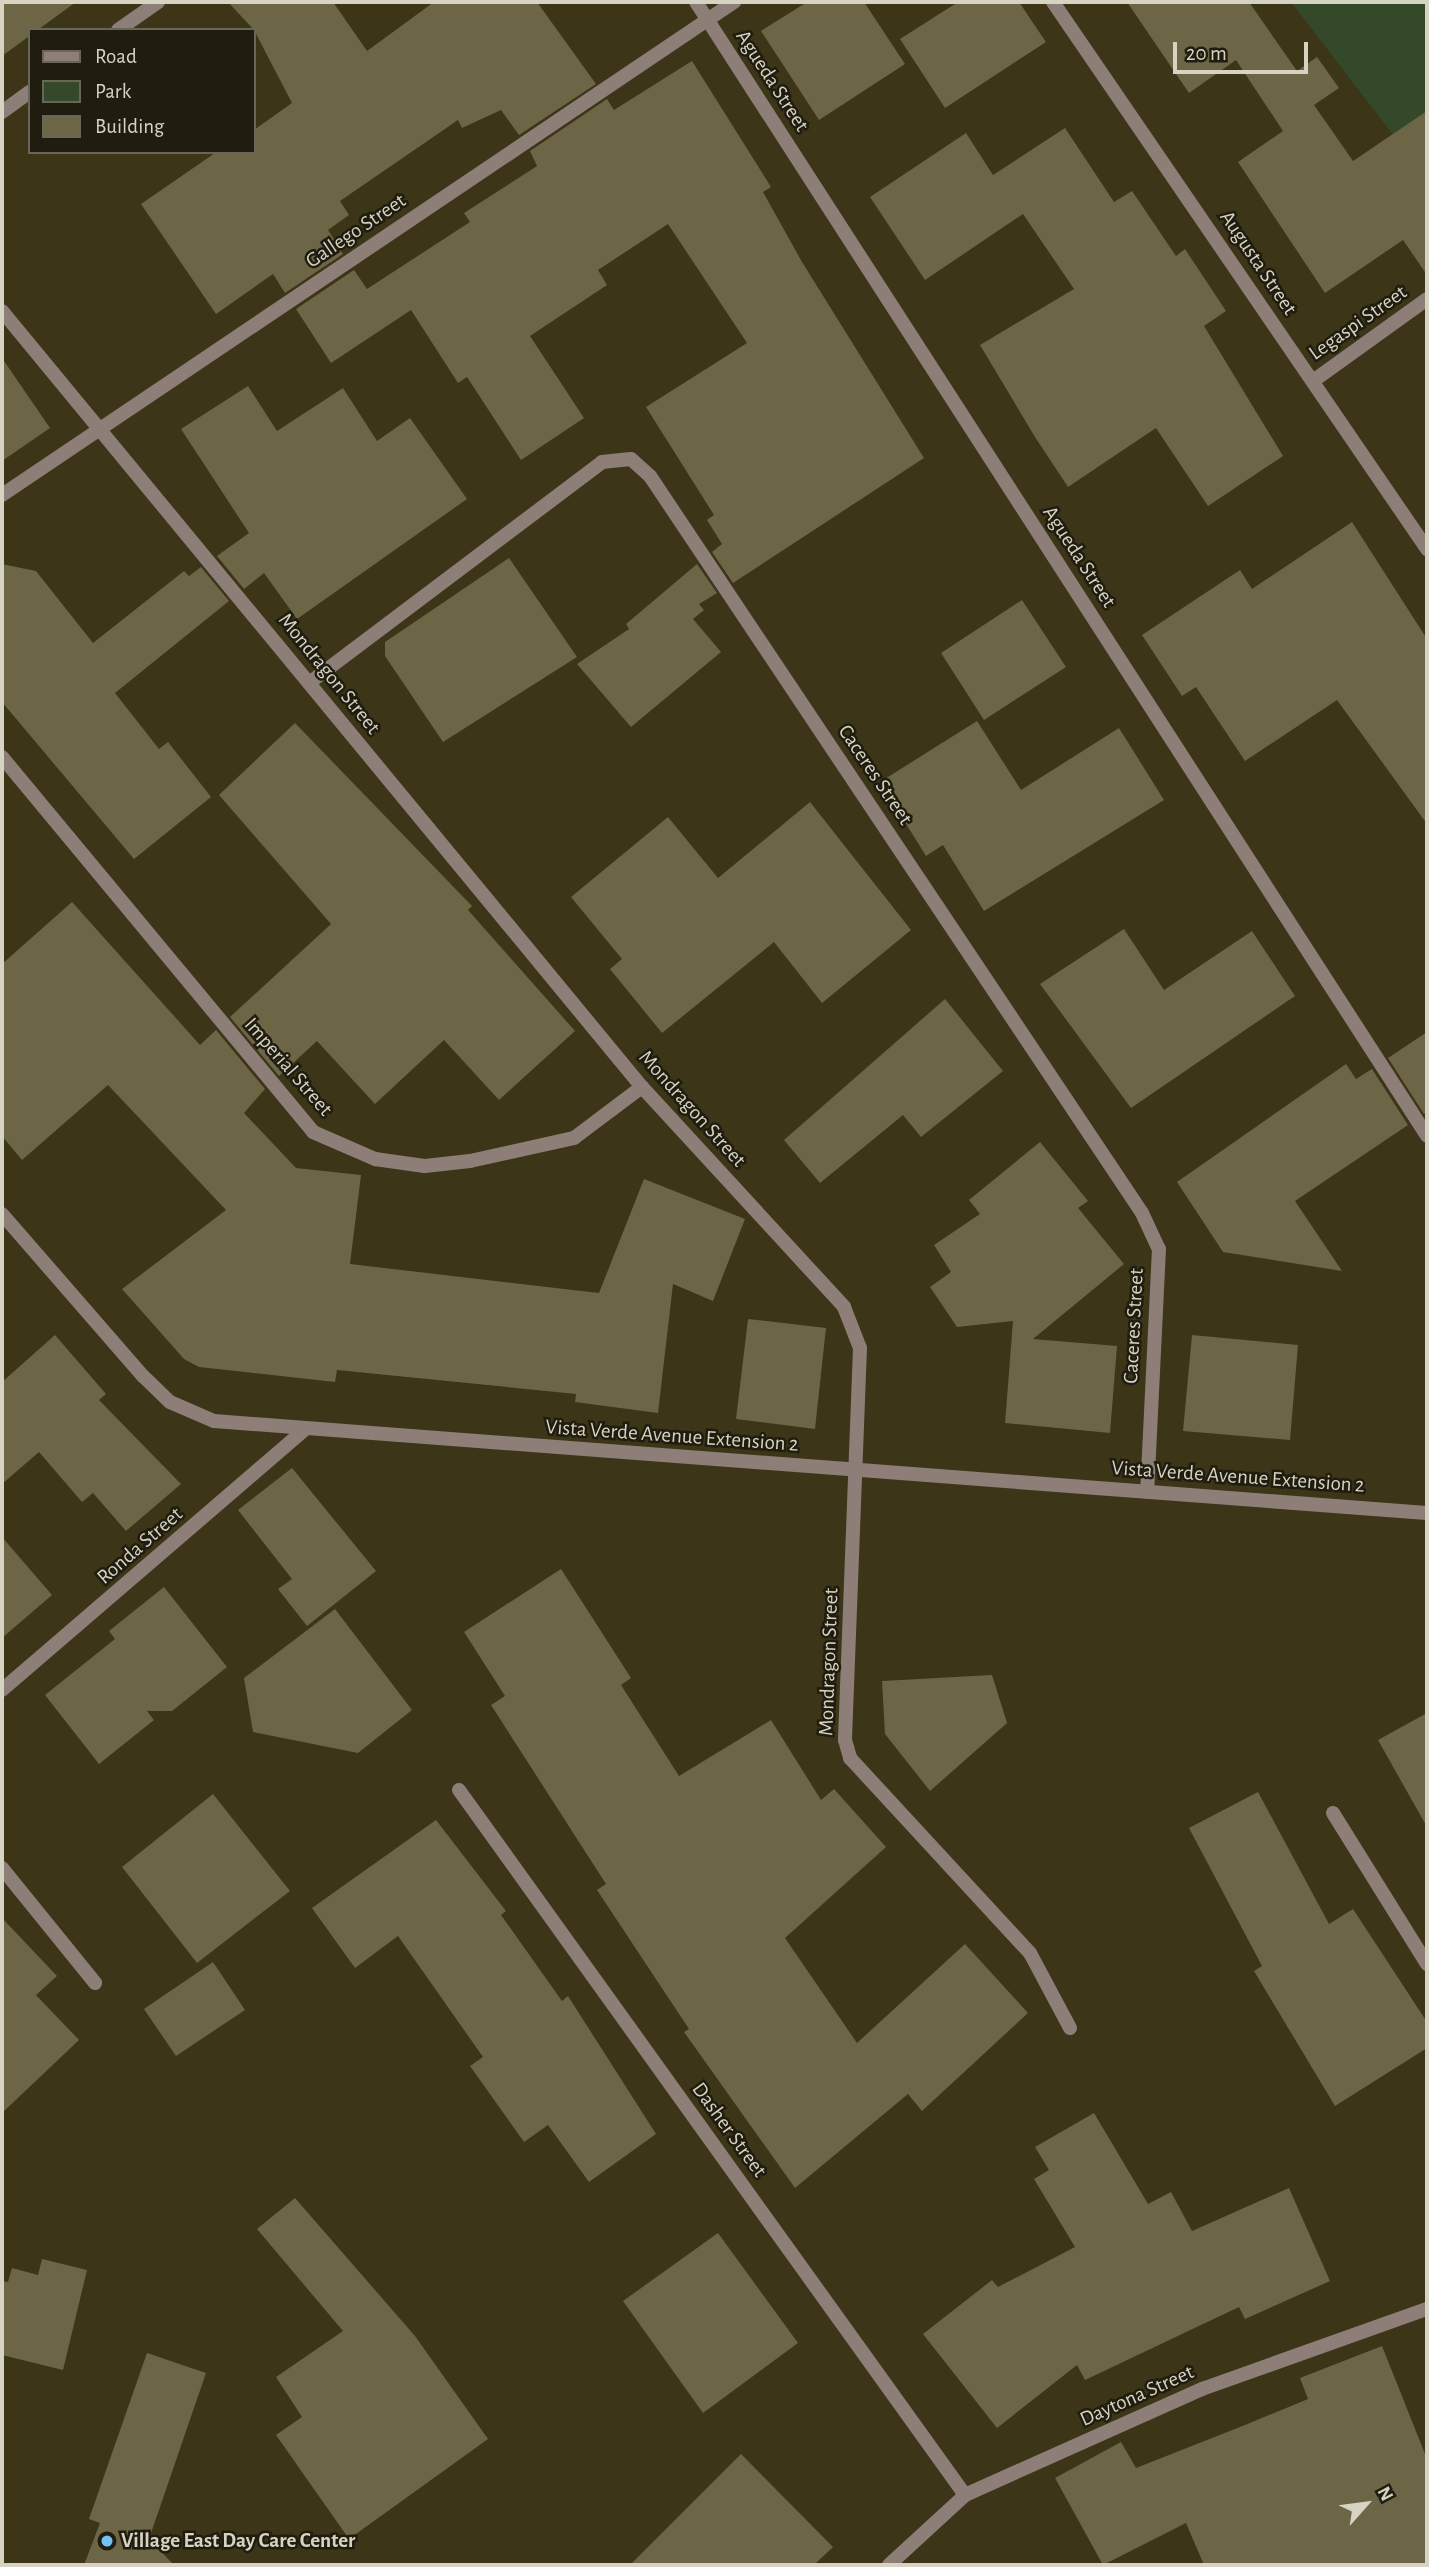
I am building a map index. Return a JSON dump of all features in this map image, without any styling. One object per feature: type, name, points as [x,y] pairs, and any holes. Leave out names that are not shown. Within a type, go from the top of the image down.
[{"type":"street","points":[[121,28],[158,2]]},
{"type":"street","name":"Agueda Street","points":[[696,2],[1427,1136]]},
{"type":"street","name":"Gallego Street","points":[[2,495],[734,2]]},
{"type":"street","name":"Augusta Street","points":[[1053,2],[1427,549]]},
{"type":"street","points":[[2,112],[28,93]]},
{"type":"street","name":"Legaspi Street","points":[[1313,381],[1427,299]]},
{"type":"street","name":"Mondragon Street","points":[[2,311],[102,428],[642,1087],[844,1307],[860,1348],[860,1470],[845,1740],[850,1758],[1030,1953],[1070,2028]]},
{"type":"street","name":"Caceres Street","points":[[309,683],[602,462],[631,459],[650,476],[1147,1225],[1159,1249],[1147,1492]]},
{"type":"street","name":"Imperial Street","points":[[2,757],[313,1132],[375,1159],[425,1166],[470,1161],[574,1138],[642,1087]]},
{"type":"street","name":"Vista Verde Avenue Extension 2","points":[[2,1214],[170,1402],[214,1421],[304,1430],[1427,1513]]},
{"type":"street","name":"Ronda Street","points":[[2,1690],[304,1430]]},
{"type":"street","name":"Dasher Street","points":[[459,1790],[965,2495]]},
{"type":"street","points":[[1333,1813],[1427,1964]]},
{"type":"street","points":[[2,1868],[95,1983]]},
{"type":"street","name":"Daytona Street","points":[[889,2565],[965,2495],[1202,2389],[1427,2309]]},
{"type":"green space","points":[[1291,2],[1427,2],[1427,127],[1401,145]]},
{"type":"building","points":[[2,2],[76,2],[40,28],[28,28],[28,37],[2,56]]},
{"type":"building","points":[[228,2],[333,2],[367,51],[434,2],[537,2],[596,84],[519,135],[501,110],[462,128],[458,120],[340,201],[349,215],[328,230],[343,254],[285,293],[273,274],[216,314],[141,204],[214,154],[256,154],[256,129],[292,103],[256,34],[256,28],[252,28]]},
{"type":"building","points":[[807,2],[864,2],[905,64],[819,120],[761,31]]},
{"type":"building","points":[[958,2],[1019,2],[1046,42],[945,108],[900,39]]},
{"type":"building","points":[[1127,2],[1249,2],[1297,71],[1317,57],[1339,88],[1314,105],[1353,161],[1427,111],[1427,275],[1403,240],[1325,293],[1238,162],[1283,131],[1236,60],[1189,93]]},
{"type":"building","points":[[692,61],[771,187],[763,192],[802,262],[924,458],[733,583],[712,552],[722,544],[707,520],[714,515],[646,407],[747,343],[668,224],[598,270],[607,285],[530,336],[584,418],[521,460],[467,377],[458,383],[411,310],[331,363],[296,309],[354,270],[367,289],[470,222],[464,213],[537,166],[530,151],[607,99],[614,110]]},
{"type":"building","points":[[1065,128],[1114,202],[1132,191],[1176,256],[1185,249],[1226,311],[1204,326],[1283,456],[1208,506],[1156,428],[1068,487],[1035,437],[980,345],[1074,289],[1023,214],[925,280],[870,197],[966,133],[993,175]]},
{"type":"building","points":[[2,358],[50,428],[2,461]]},
{"type":"building","points":[[248,386],[277,431],[343,388],[377,441],[410,418],[467,499],[297,619],[264,573],[244,589],[217,556],[249,533],[181,429]]},
{"type":"building","points":[[1352,522],[1427,639],[1427,824],[1337,700],[1245,761],[1196,687],[1182,696],[1142,635],[1240,570],[1252,589]]},
{"type":"building","points":[[509,558],[577,657],[443,742],[385,656],[385,642]]},
{"type":"building","points":[[2,564],[36,571],[93,643],[184,571],[189,576],[201,567],[229,601],[115,693],[159,749],[168,742],[211,797],[134,859],[2,702]]},
{"type":"building","points":[[697,564],[717,593],[699,604],[704,610],[693,619],[721,652],[631,727],[577,664],[629,629],[626,624]]},
{"type":"building","points":[[1022,600],[1066,667],[984,720],[941,653]]},
{"type":"building","points":[[977,721],[1021,790],[1119,728],[1164,800],[984,911],[943,845],[926,856],[880,782]]},
{"type":"building","points":[[295,723],[472,906],[468,910],[575,1031],[499,1100],[444,1040],[375,1104],[317,1041],[279,1076],[230,1017],[331,924],[219,795]]},
{"type":"building","points":[[810,802],[911,930],[822,1003],[774,942],[662,1033],[610,969],[622,959],[571,897],[668,817],[718,878]]},
{"type":"building","points":[[72,902],[200,1045],[216,1030],[265,1089],[244,1113],[296,1168],[361,1175],[350,1264],[599,1293],[644,1179],[745,1219],[713,1301],[673,1284],[658,1413],[575,1402],[576,1394],[337,1370],[335,1382],[199,1367],[184,1359],[122,1289],[226,1210],[108,1085],[22,1160],[2,1136],[2,964]]},
{"type":"building","points":[[1124,929],[1164,990],[1252,931],[1295,996],[1131,1108],[1040,984]]},
{"type":"building","points":[[945,999],[1003,1071],[921,1137],[903,1115],[820,1183],[784,1140]]},
{"type":"building","points":[[1427,1032],[1427,1112],[1424,1114],[1388,1058]]},
{"type":"building","points":[[1346,1064],[1356,1079],[1372,1069],[1408,1125],[1295,1201],[1342,1271],[1223,1252],[1177,1182]]},
{"type":"building","points":[[1040,1142],[1088,1201],[1078,1208],[1124,1264],[1033,1339],[1117,1346],[1110,1433],[1005,1423],[1013,1321],[957,1327],[930,1287],[951,1272],[934,1245],[980,1214],[969,1200]]},
{"type":"building","points":[[748,1319],[826,1328],[815,1429],[736,1419]]},
{"type":"building","points":[[55,1335],[106,1394],[99,1400],[181,1484],[126,1531],[93,1493],[82,1502],[39,1452],[2,1484],[2,1382]]},
{"type":"building","points":[[1192,1335],[1298,1345],[1290,1440],[1183,1431]]},
{"type":"building","points":[[292,1468],[376,1571],[307,1626],[278,1589],[292,1579],[238,1510]]},
{"type":"building","points":[[2,1537],[52,1595],[2,1638]]},
{"type":"building","points":[[561,1569],[631,1678],[621,1685],[679,1776],[771,1720],[821,1800],[834,1789],[886,1847],[785,1938],[857,2043],[965,1944],[1028,2013],[922,2111],[908,2094],[795,2188],[684,2032],[689,2029],[597,1890],[606,1884],[491,1705],[505,1696],[464,1632]]},
{"type":"building","points":[[164,1587],[227,1667],[172,1711],[147,1711],[154,1720],[99,1764],[45,1695],[115,1639],[109,1631]]},
{"type":"building","points":[[335,1609],[412,1710],[358,1753],[253,1732],[244,1678]]},
{"type":"building","points":[[992,1675],[1007,1723],[930,1791],[885,1734],[882,1681]]},
{"type":"building","points":[[1427,1713],[1427,1827],[1378,1740]]},
{"type":"building","points":[[1258,1792],[1329,1924],[1353,1909],[1427,2022],[1427,2048],[1335,2106],[1254,1971],[1262,1966],[1189,1828]]},
{"type":"building","points":[[213,1794],[290,1891],[197,1963],[122,1867]]},
{"type":"building","points":[[436,1820],[506,1911],[501,1915],[562,2001],[568,1996],[656,2134],[589,2182],[548,2125],[524,2142],[470,2066],[483,2057],[398,1936],[355,1968],[312,1908]]},
{"type":"building","points":[[2,1918],[57,1976],[36,1995],[79,2040],[2,2113]]},
{"type":"building","points":[[213,1962],[245,2010],[176,2056],[144,2009]]},
{"type":"building","points":[[1094,2113],[1148,2204],[1171,2192],[1192,2231],[1289,2188],[1330,2281],[1245,2319],[1239,2307],[1085,2380],[1077,2365],[997,2428],[923,2334],[992,2280],[998,2287],[1075,2247],[1034,2179],[1049,2170],[1035,2147]]},
{"type":"building","points":[[295,2198],[415,2336],[488,2439],[349,2539],[276,2435],[302,2417],[276,2377],[343,2331],[257,2229]]},
{"type":"building","points":[[718,2233],[798,2343],[703,2413],[623,2301]]},
{"type":"building","points":[[42,2259],[87,2270],[63,2370],[2,2355],[2,2281],[8,2282],[12,2268],[38,2275]]},
{"type":"building","points":[[1382,2346],[1427,2459],[1427,2565],[1204,2565],[1186,2523],[1103,2565],[1055,2478],[1121,2442],[1136,2468],[1245,2425],[1308,2399],[1300,2378]]},
{"type":"building","points":[[147,2353],[206,2373],[149,2539],[174,2565],[84,2565],[100,2523],[89,2519]]},
{"type":"building","points":[[741,2454],[833,2547],[814,2565],[630,2565]]},
{"type":"place","name":"Village East Day Care Center","points":[[107,2541]]}]
